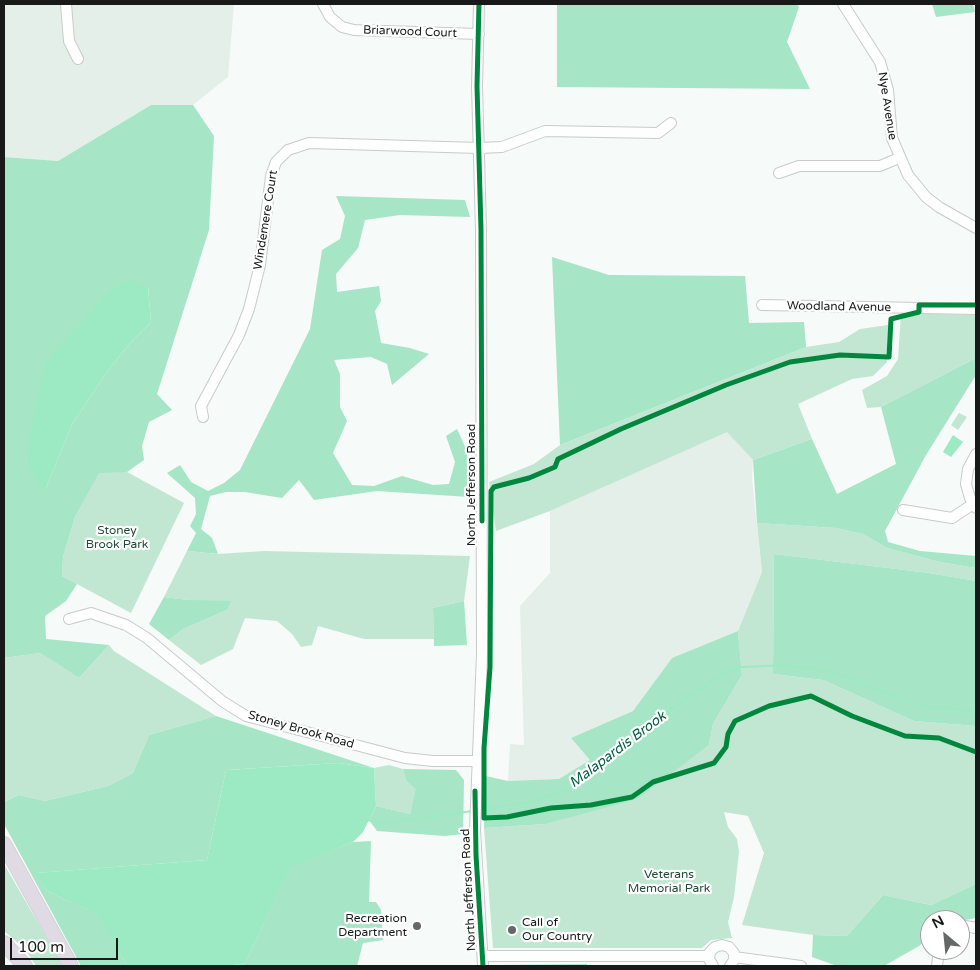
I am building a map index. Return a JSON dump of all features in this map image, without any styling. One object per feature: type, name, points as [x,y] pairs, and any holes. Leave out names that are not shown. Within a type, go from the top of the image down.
[{"type":"highway","points":[[4,844],[71,966]]},
{"type":"highway","points":[[4,943],[25,966]]},
{"type":"street","points":[[66,4],[69,41],[78,59]]},
{"type":"street","name":"Briarwood Court","points":[[323,4],[330,17],[342,26],[354,30],[478,34]]},
{"type":"street","name":"North Jefferson Road","points":[[479,4],[482,654],[475,811],[483,961]]},
{"type":"street","name":"Nye Avenue","points":[[843,4],[880,62],[888,90],[892,138],[899,158],[908,175],[926,197],[945,212],[976,228]]},
{"type":"street","name":"Windemere Court","points":[[202,417],[201,406],[220,373],[249,309],[262,256],[273,166],[282,155],[296,146],[308,143],[502,147],[545,131],[658,134],[671,123]]},
{"type":"street","points":[[780,173],[799,166],[880,166],[899,158]]},
{"type":"street","name":"Woodland Avenue","points":[[762,305],[976,309]]},
{"type":"street","points":[[903,510],[952,518],[975,506],[968,491],[967,474],[976,454]]},
{"type":"street","name":"Stoney Brook Road","points":[[69,619],[91,613],[131,627],[222,701],[246,716],[405,758],[433,761],[476,761]]},
{"type":"street","points":[[713,966],[709,956],[712,949],[722,945],[729,947],[732,962],[801,966]]},
{"type":"street","points":[[483,961],[709,956]]},
{"type":"shaded area","points":[[4,4],[234,4],[228,77],[193,105],[151,105],[58,161],[4,157]]},
{"type":"shaded area","points":[[557,4],[797,4],[799,7],[787,42],[810,89],[557,87]]},
{"type":"shaded area","points":[[932,4],[973,4],[975,12],[936,17]]},
{"type":"shaded area","points":[[151,105],[193,105],[214,136],[209,230],[157,394],[172,410],[149,422],[142,446],[144,460],[127,472],[99,473],[75,517],[63,557],[62,576],[77,584],[66,601],[45,616],[46,639],[109,645],[79,678],[40,653],[4,658],[4,157],[58,161]],"holes":[[[148,287],[151,322],[131,342],[109,369],[72,424],[46,488],[26,458]]]},
{"type":"shaded area","points":[[336,196],[465,200],[470,217],[400,215],[365,220],[358,248],[336,274],[337,292],[379,286],[381,301],[375,311],[381,343],[410,348],[429,354],[392,385],[387,364],[371,357],[334,360],[340,374],[340,407],[347,421],[333,453],[352,485],[374,486],[402,476],[433,485],[449,484],[455,462],[446,436],[457,429],[467,451],[469,497],[377,491],[314,500],[299,480],[282,498],[245,492],[226,492],[210,496],[201,529],[212,538],[218,554],[187,551],[196,533],[190,526],[196,514],[195,498],[167,473],[180,465],[191,482],[208,491],[224,483],[240,470],[310,329],[322,250],[340,239],[345,216]]},
{"type":"shaded area","points":[[552,257],[609,275],[745,276],[749,323],[804,322],[806,347],[560,445]]},
{"type":"shaded area","points":[[130,279],[148,287],[151,322],[131,342],[109,369],[72,424],[46,488],[43,490],[40,488],[26,458],[44,364],[108,292]]},
{"type":"shaded area","points":[[976,358],[976,375],[926,455],[885,531],[888,542],[920,551],[976,556],[976,568],[940,562],[887,548],[863,534],[836,528],[757,523],[753,460],[812,439],[837,494],[896,464],[881,407]]},
{"type":"shaded area","points":[[727,431],[753,460],[752,479],[762,572],[738,631],[672,658],[633,711],[571,738],[590,760],[559,779],[508,781],[510,744],[524,745],[520,606],[550,573],[550,511]]},
{"type":"shaded area","points":[[953,435],[963,442],[951,457],[943,452]]},
{"type":"shaded area","points":[[774,554],[929,573],[976,581],[976,726],[914,721],[823,680],[773,674]]},
{"type":"shaded area","points":[[164,597],[188,600],[231,601],[227,610],[183,629],[169,640],[149,624]]},
{"type":"shaded area","points":[[464,601],[467,645],[434,646],[433,608]]},
{"type":"shaded area","points":[[738,631],[742,675],[713,724],[709,745],[637,799],[546,824],[484,828],[486,776],[508,781],[559,779],[590,760],[571,738],[633,711],[672,658]]},
{"type":"shaded area","points":[[216,716],[374,768],[338,763],[226,770],[207,860],[36,873],[47,891],[99,915],[127,966],[81,966],[4,824],[4,802],[19,795],[45,801],[108,786],[133,773],[149,735]]},
{"type":"shaded area","points":[[338,763],[374,768],[376,806],[363,832],[353,842],[291,866],[245,963],[230,966],[127,966],[98,915],[47,891],[35,873],[207,860],[226,770]]},
{"type":"shaded area","points":[[403,769],[456,770],[464,780],[463,834],[445,836],[377,831],[369,820],[376,806],[410,814],[416,789],[406,781]]},
{"type":"shaded area","points":[[371,841],[369,902],[376,902],[381,910],[383,940],[363,943],[357,966],[230,966],[245,963],[291,865],[353,842]]},
{"type":"shaded area","points":[[976,884],[976,918],[970,919],[970,910],[920,910],[920,945],[884,966],[837,966],[812,957],[813,935],[847,936],[883,895],[931,905]]},
{"type":"shaded area","points":[[587,964],[587,966],[495,966],[495,965]]},
{"type":"green space","points":[[901,313],[976,315],[976,358],[881,407],[867,408],[862,390],[887,376],[898,359]]},
{"type":"green space","points":[[888,325],[887,362],[873,376],[852,379],[798,404],[812,439],[753,460],[727,432],[550,511],[496,531],[489,482],[534,464],[560,445],[806,347],[839,342],[860,329]]},
{"type":"green space","points":[[959,413],[967,417],[958,430],[951,425]]},
{"type":"green space","name":"Stoney Brook Park","points":[[99,472],[127,472],[184,503],[131,613],[62,576],[63,557],[75,517]]},
{"type":"green space","name":"Veterans Memorial Park","points":[[757,523],[836,528],[863,534],[887,548],[940,562],[976,568],[976,581],[929,573],[774,554],[773,674],[823,680],[914,721],[976,726],[976,884],[931,905],[883,895],[847,936],[813,935],[742,925],[764,853],[748,816],[724,812],[728,827],[737,839],[739,852],[734,897],[728,922],[732,938],[711,940],[702,948],[493,948],[484,828],[546,824],[591,811],[685,761],[709,745],[713,724],[742,675],[738,631],[762,572]]},
{"type":"green space","points":[[187,551],[217,554],[265,551],[470,556],[464,601],[433,608],[434,639],[364,639],[318,626],[312,645],[301,647],[292,634],[277,621],[245,618],[233,649],[201,665],[169,640],[183,629],[227,610],[188,600],[164,597]]},
{"type":"green space","points":[[109,645],[114,651],[216,716],[149,735],[133,773],[108,786],[45,801],[19,795],[4,802],[4,658],[40,653],[79,678]]},
{"type":"green space","points":[[389,765],[403,769],[406,781],[417,789],[410,814],[376,806],[374,768]]},
{"type":"green space","points":[[4,864],[63,966],[36,966],[25,949],[4,931]]},
{"type":"waterway","name":"Malapardis Brook","points":[[479,810],[531,802],[565,790],[602,765],[654,721],[727,671],[743,667],[786,665],[830,671],[895,697],[926,707],[976,711]]},
{"type":"waterway","name":"Malapardis Brook","points":[[368,820],[382,824],[472,811]]},
{"type":"cycle path","points":[[479,4],[477,86],[481,230],[482,521]]},
{"type":"cycle path","points":[[976,305],[919,305],[919,312],[891,319],[889,357],[840,355],[790,362],[726,385],[621,429],[558,459],[555,467],[529,478],[494,487],[491,491],[490,667],[484,748],[484,818],[507,817],[551,808],[591,805],[632,797],[653,782],[714,763],[726,747],[728,734],[735,721],[769,706],[811,696],[852,716],[905,736],[939,738],[976,752]]},
{"type":"cycle path","points":[[475,791],[476,855],[483,966]]},
{"type":"place","name":"Recreation Department","points":[[417,926]]},
{"type":"place","name":"Call of Our Country","points":[[512,930]]}]
